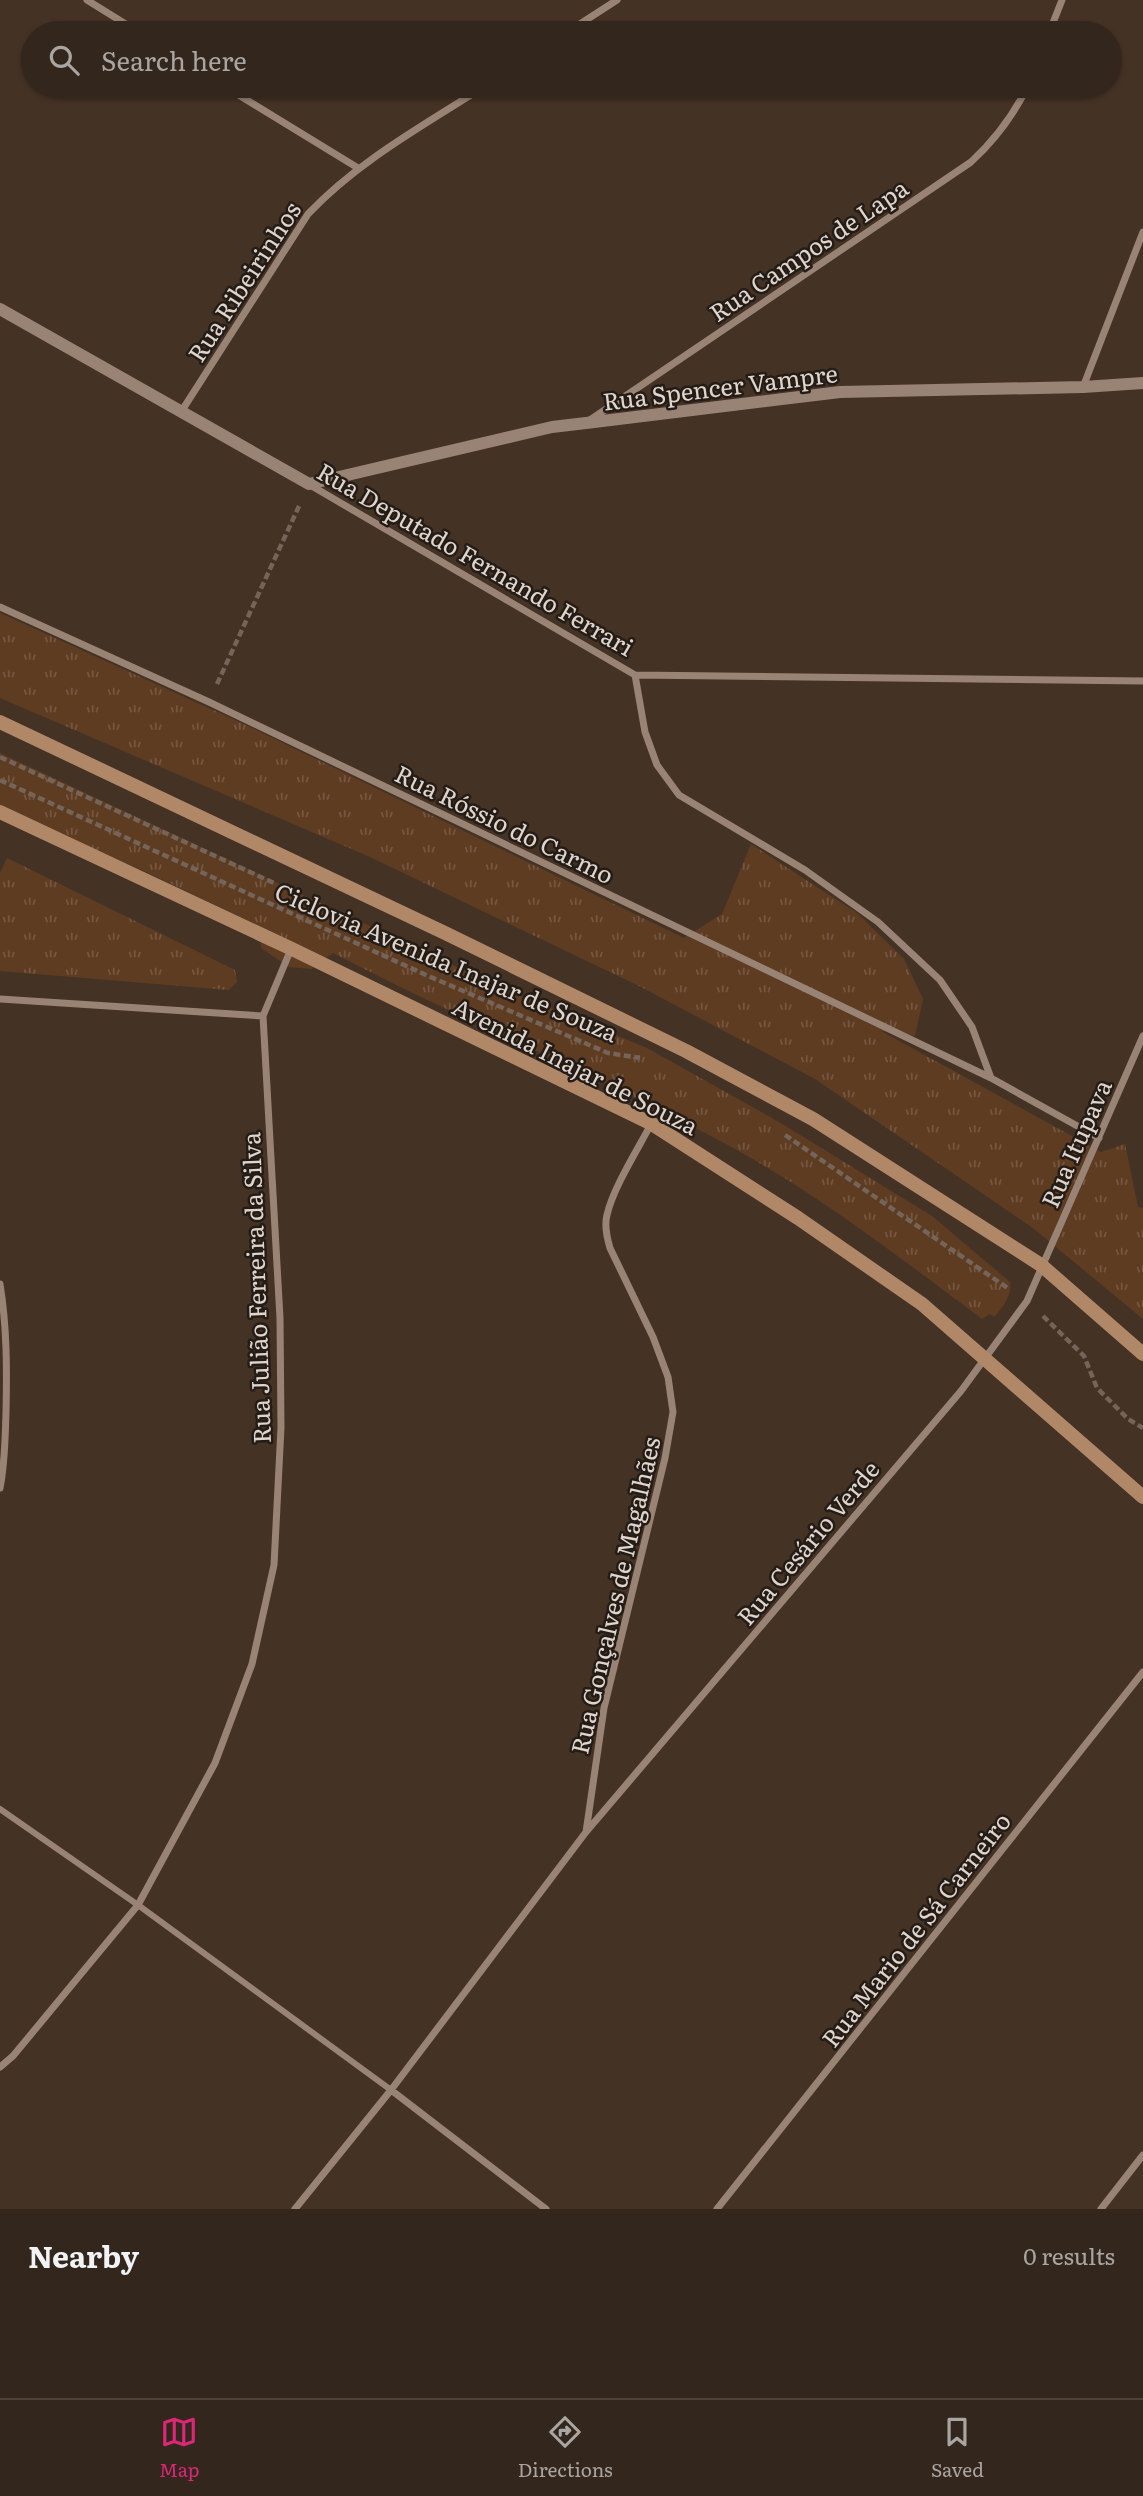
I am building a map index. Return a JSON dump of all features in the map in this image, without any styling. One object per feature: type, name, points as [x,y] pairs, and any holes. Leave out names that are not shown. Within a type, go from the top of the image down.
[{"type":"main road","points":[[0,722],[445,933],[686,1051],[813,1119],[1041,1265],[1143,1354]]},
{"type":"main road","name":"Avenida Inajar de Souza","points":[[0,812],[292,949],[652,1124],[798,1218],[922,1304],[1143,1497]]},
{"type":"street","points":[[585,21],[617,0]]},
{"type":"street","points":[[1054,21],[1062,0]]},
{"type":"street","points":[[90,1],[121,21]]},
{"type":"street","points":[[244,98],[358,168]]},
{"type":"street","name":"Rua Ribeirinhos","points":[[181,412],[308,214],[328,192],[358,168],[466,98]]},
{"type":"street","name":"Rua Campos de Lapa","points":[[586,422],[971,162],[993,143],[1022,98]]},
{"type":"street","points":[[1083,387],[1143,232]]},
{"type":"street","name":"Rua Deputado Fernando Ferrari","points":[[0,309],[309,484],[635,675],[1143,681]]},
{"type":"street","name":"Rua Spencer Vampre","points":[[309,484],[552,427],[586,422],[840,392],[1083,387],[1143,383]]},
{"type":"street","name":"Rua Róssio do Carmo","points":[[0,607],[209,702],[991,1078],[1099,1138]]},
{"type":"street","points":[[635,675],[645,732],[657,765],[679,795],[805,870],[878,922],[940,980],[972,1027],[991,1078]]},
{"type":"street","points":[[0,999],[263,1016],[292,949]]},
{"type":"street","name":"Rua Julião Ferreira da Silva","points":[[0,2067],[13,2056],[138,1905],[215,1763],[252,1664],[274,1565],[281,1428],[280,1318],[263,1016]]},
{"type":"street","name":"Rua Itupava","points":[[1041,1265],[1143,1037]]},
{"type":"street","name":"Rua Gonçalves de Magalhães","points":[[295,2209],[391,2090],[586,1832],[604,1708],[665,1458],[673,1412],[668,1377],[653,1337],[610,1248],[607,1234],[607,1216],[628,1167],[652,1124]]},
{"type":"street","name":"Rua Cesário Verde","points":[[586,1832],[961,1391],[1027,1301],[1041,1265]]},
{"type":"street","points":[[0,1284],[5,1314],[6,1392],[4,1469],[0,1488]]},
{"type":"street","name":"Rua Mario de Sá Carneiro","points":[[717,2209],[1143,1672]]},
{"type":"street","points":[[0,1809],[138,1905],[391,2090],[546,2209]]},
{"type":"street","points":[[1101,2209],[1143,2155]]},
{"type":"path","points":[[209,702],[309,484]]},
{"type":"path","name":"Ciclovia Avenida Inajar de Souza","points":[[0,780],[450,986],[608,1053],[650,1060]]},
{"type":"path","points":[[776,1129],[1006,1287]]},
{"type":"path","points":[[1064,1336],[1084,1356],[1097,1388],[1128,1419],[1143,1428]]},
{"type":"green space","points":[[0,613],[246,725],[684,938],[722,914],[751,844],[857,913],[904,959],[923,999],[915,1036],[881,1031],[1101,1152],[1125,1144],[1138,1207],[1143,1208],[1143,1319],[1033,1228],[815,1079],[639,986],[370,857],[0,698]]},
{"type":"green space","points":[[0,753],[502,988],[647,1048],[779,1122],[932,1216],[1010,1282],[1006,1301],[994,1317],[990,1314],[982,1319],[856,1226],[758,1162],[676,1118],[333,953],[311,969],[289,967],[261,948],[259,926],[142,870],[0,809]]},
{"type":"green space","points":[[7,858],[235,970],[237,982],[229,990],[0,971],[0,873]]}]
